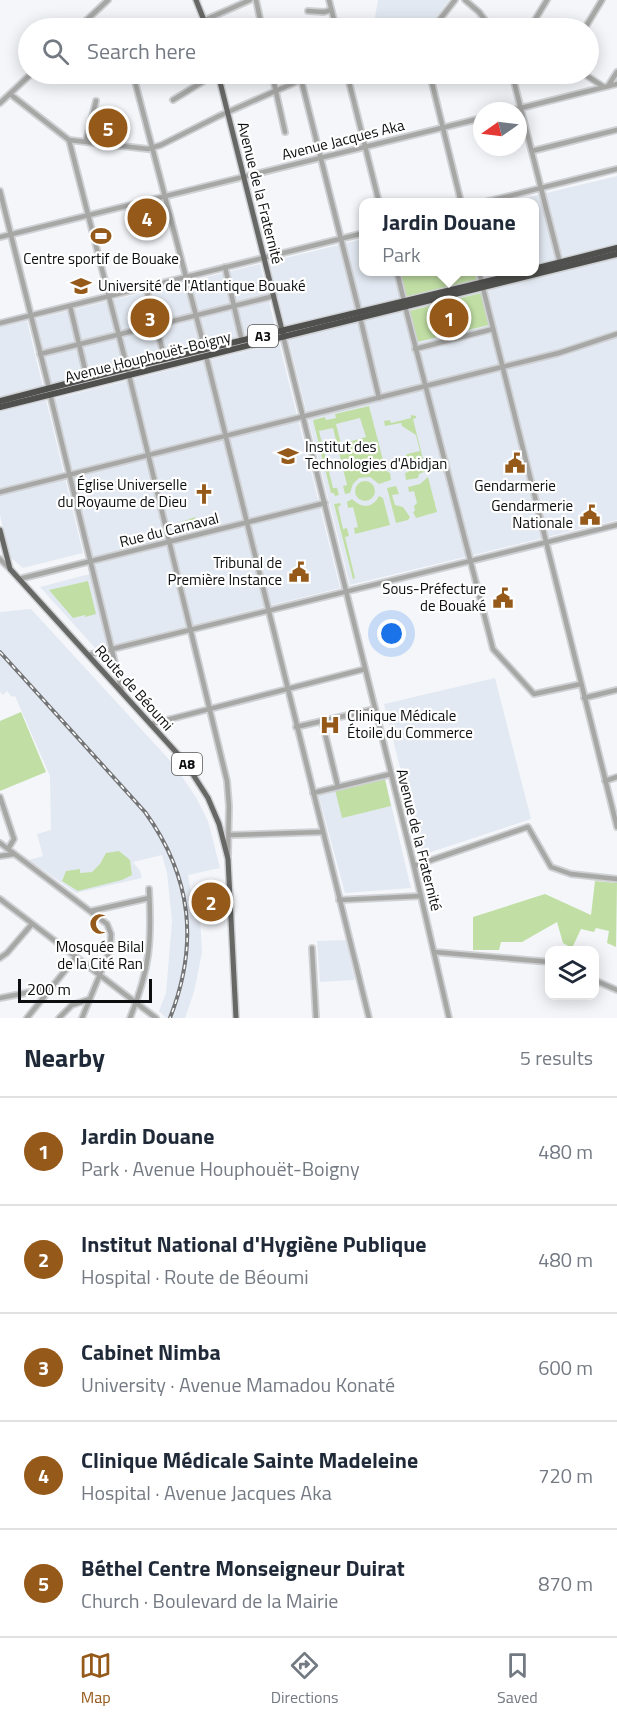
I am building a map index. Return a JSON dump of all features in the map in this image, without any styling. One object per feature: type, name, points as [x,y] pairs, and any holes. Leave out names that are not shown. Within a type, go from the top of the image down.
[{"type":"highway","points":[[539,268],[617,248]]},
{"type":"highway","name":"Avenue Houphouët-Boigny","points":[[539,272],[617,254]]},
{"type":"highway","name":"Avenue Houphouët-Boigny","points":[[483,285],[513,276]]},
{"type":"highway","name":"Avenue Houphouët-Boigny","points":[[0,401],[522,276]]},
{"type":"highway","name":"Avenue Houphouët-Boigny","points":[[0,407],[87,378],[205,353],[242,341],[283,334]]},
{"type":"main road","points":[[196,0],[204,18]]},
{"type":"main road","name":"Avenue de la Fraternité","points":[[219,84],[283,334]]},
{"type":"main road","name":"Route de Béoumi","points":[[0,530],[10,569],[151,724],[198,779],[208,798],[219,824],[228,859],[236,1018]]},
{"type":"street","points":[[89,18],[108,0]]},
{"type":"street","points":[[210,18],[250,0]]},
{"type":"street","points":[[256,0],[260,18]]},
{"type":"street","points":[[329,0],[333,18]]},
{"type":"street","points":[[440,18],[454,0]]},
{"type":"street","points":[[465,0],[484,18]]},
{"type":"street","points":[[536,18],[547,0]]},
{"type":"street","points":[[591,18],[602,0]]},
{"type":"street","points":[[308,11],[331,10]]},
{"type":"street","points":[[606,87],[617,72]]},
{"type":"street","points":[[599,83],[606,87]]},
{"type":"street","points":[[0,103],[20,84]]},
{"type":"street","points":[[136,84],[187,277],[267,611],[369,1018]]},
{"type":"street","points":[[173,100],[199,84]]},
{"type":"street","points":[[275,84],[285,132]]},
{"type":"street","points":[[10,94],[69,140],[152,149],[291,84]]},
{"type":"street","points":[[302,84],[379,398]]},
{"type":"street","points":[[349,84],[378,198]]},
{"type":"street","points":[[431,84],[460,198]]},
{"type":"street","points":[[515,84],[520,102]]},
{"type":"street","points":[[527,107],[617,84]]},
{"type":"street","points":[[86,141],[96,101]]},
{"type":"street","name":"Avenue Jacques Aka","points":[[0,237],[473,120]]},
{"type":"street","points":[[527,130],[560,263]]},
{"type":"street","points":[[532,151],[617,130]]},
{"type":"street","points":[[69,140],[128,371],[227,781],[230,836],[228,859]]},
{"type":"street","points":[[501,198],[617,169]]},
{"type":"street","points":[[0,191],[122,692]]},
{"type":"street","points":[[0,322],[359,234]]},
{"type":"street","points":[[225,267],[242,341]]},
{"type":"street","points":[[398,276],[468,561],[494,651],[534,694],[581,684]]},
{"type":"street","points":[[480,276],[617,827]]},
{"type":"street","points":[[146,287],[165,360]]},
{"type":"street","points":[[40,354],[274,296]]},
{"type":"street","points":[[70,306],[87,378]]},
{"type":"street","points":[[415,349],[493,329]]},
{"type":"street","name":"Avenue de la Fraternité","points":[[283,334],[414,866],[449,1018]]},
{"type":"street","points":[[0,492],[559,353],[617,334]]},
{"type":"street","name":"Rue du Carnaval","points":[[19,579],[325,503]]},
{"type":"street","points":[[88,655],[617,525]]},
{"type":"street","points":[[0,559],[10,569]]},
{"type":"street","points":[[151,724],[365,669]]},
{"type":"street","points":[[584,698],[617,690]]},
{"type":"street","points":[[296,727],[375,709]]},
{"type":"street","points":[[322,721],[338,787]]},
{"type":"street","points":[[313,793],[391,774]]},
{"type":"street","points":[[605,781],[617,777]]},
{"type":"street","points":[[0,797],[14,839],[8,849]]},
{"type":"street","points":[[414,866],[528,827],[550,866],[571,874],[617,879]]},
{"type":"street","points":[[230,836],[322,832]]},
{"type":"street","points":[[0,843],[107,924],[111,934],[110,950],[82,1018]]},
{"type":"street","points":[[0,856],[14,854]]},
{"type":"street","points":[[130,1018],[146,973],[151,942],[149,889]]},
{"type":"street","points":[[339,900],[421,896]]},
{"type":"street","points":[[92,911],[149,898]]},
{"type":"street","points":[[0,899],[156,1018]]},
{"type":"street","points":[[0,958],[32,924]]},
{"type":"street","points":[[312,948],[316,1018]]},
{"type":"street","points":[[434,952],[545,962]]},
{"type":"street","points":[[27,1018],[76,957]]},
{"type":"street","points":[[599,982],[617,990]]},
{"type":"street","points":[[0,998],[51,988]]},
{"type":"street","points":[[59,1018],[72,1005],[90,999]]},
{"type":"shaded area","points":[[378,0],[449,0],[436,18],[375,18]]},
{"type":"shaded area","points":[[617,176],[617,520],[350,585],[269,262],[359,240],[359,276],[539,276],[539,198],[526,198]]},
{"type":"shaded area","points":[[260,264],[277,335],[52,391],[35,319]]},
{"type":"shaded area","points":[[27,321],[83,553],[23,568],[10,557],[0,515],[0,327]]},
{"type":"shaded area","points":[[279,343],[340,588],[96,649],[40,587],[97,572],[54,399]]},
{"type":"shaded area","points":[[31,609],[175,766],[197,799],[208,821],[220,868],[188,875],[195,918],[200,918],[202,952],[194,992],[185,1018],[166,1018],[159,1011],[166,993],[172,921],[167,873],[162,855],[133,862],[142,878],[76,893],[29,860],[43,856],[37,834],[51,830],[50,776],[15,696],[12,697],[7,691],[3,695],[0,692],[0,612]]},
{"type":"shaded area","points":[[495,678],[531,819],[422,855],[384,704]]},
{"type":"shaded area","points":[[385,779],[411,888],[345,893],[318,793]]},
{"type":"shaded area","points":[[346,940],[355,980],[320,982],[317,941]]},
{"type":"green space","points":[[401,276],[475,276],[478,284],[408,301]]},
{"type":"green space","points":[[481,293],[489,325],[417,342],[409,311]]},
{"type":"green space","points":[[369,406],[383,460],[379,467],[390,473],[391,480],[379,484],[370,477],[359,478],[353,484],[350,493],[345,494],[343,486],[347,485],[333,428],[319,431],[333,488],[337,488],[339,495],[335,496],[331,493],[313,420],[325,417],[326,420],[336,418],[335,414]],"holes":[[[360,418],[366,437],[341,444],[336,424]]]},
{"type":"green space","points":[[411,415],[416,416],[413,419],[424,463],[427,462],[429,470],[419,474],[418,478],[406,480],[407,469],[401,466],[400,462],[407,454],[420,451],[416,435],[401,423],[385,426],[384,421],[390,420],[391,423],[411,418]]},
{"type":"green space","points":[[428,477],[437,512],[416,518],[413,512],[417,503],[414,491],[409,492],[408,487],[420,484]]},
{"type":"green space","points":[[365,481],[372,484],[375,491],[372,498],[365,501],[358,498],[355,491],[358,484]]},
{"type":"green space","points":[[396,486],[399,494],[392,495],[395,505],[403,507],[410,517],[408,520],[396,523],[387,488]]},
{"type":"green space","points":[[379,496],[383,498],[390,525],[355,534],[354,528],[358,527],[353,507],[348,508],[347,502],[352,499],[367,506],[374,503]]},
{"type":"green space","points":[[340,503],[338,507],[343,529],[347,528],[349,536],[345,537],[355,578],[353,579],[334,504]]},
{"type":"green space","points":[[195,517],[202,524],[175,530],[179,523]]},
{"type":"green space","points":[[88,581],[96,614],[85,617],[85,615],[73,618],[49,590]]},
{"type":"green space","points":[[21,712],[46,772],[0,791],[0,721]]},
{"type":"green space","points":[[385,779],[391,806],[342,818],[335,790]]},
{"type":"green space","points":[[119,851],[130,860],[132,875],[122,880],[78,891],[62,881],[66,871],[80,869],[80,873],[92,872],[106,853]]},
{"type":"green space","points":[[595,881],[617,883],[616,947],[607,943],[609,931],[596,928],[594,932],[581,929],[573,946],[568,946],[563,943],[557,922],[522,942],[501,942],[499,950],[473,950],[473,917],[545,894],[591,915]]},
{"type":"railway","points":[[0,652],[145,812],[161,836],[173,861],[186,912],[187,937],[185,964],[170,1018]]},
{"type":"place","name":"Béthel Centre Monseigneur Duirat","points":[[108,128]]},
{"type":"place","name":"Clinique Médicale Sainte Madeleine","points":[[147,218]]},
{"type":"place","name":"Centre sportif de Bouake","points":[[101,236]]},
{"type":"place","name":"Université de l'Atlantique Bouaké","points":[[81,286]]},
{"type":"place","name":"Cabinet Nimba","points":[[150,318]]},
{"type":"place","name":"Jardin Douane","points":[[449,318]]},
{"type":"place","name":"Institut des Technologies d'Abidjan","points":[[288,456]]},
{"type":"place","name":"Gendarmerie","points":[[515,463]]},
{"type":"place","name":"Église Universelle du Royaume de Dieu","points":[[204,494]]},
{"type":"place","name":"Gendarmerie Nationale","points":[[590,515]]},
{"type":"place","name":"Tribunal de Première Instance","points":[[299,572]]},
{"type":"place","name":"Sous-Préfecture de Bouaké","points":[[503,598]]},
{"type":"place","name":"Clinique Médicale Étoile du Commerce","points":[[330,725]]},
{"type":"place","name":"Institut National d'Hygiène Publique","points":[[211,902]]},
{"type":"place","name":"Mosquée Bilal de la Cité Ran","points":[[100,924]]}]
